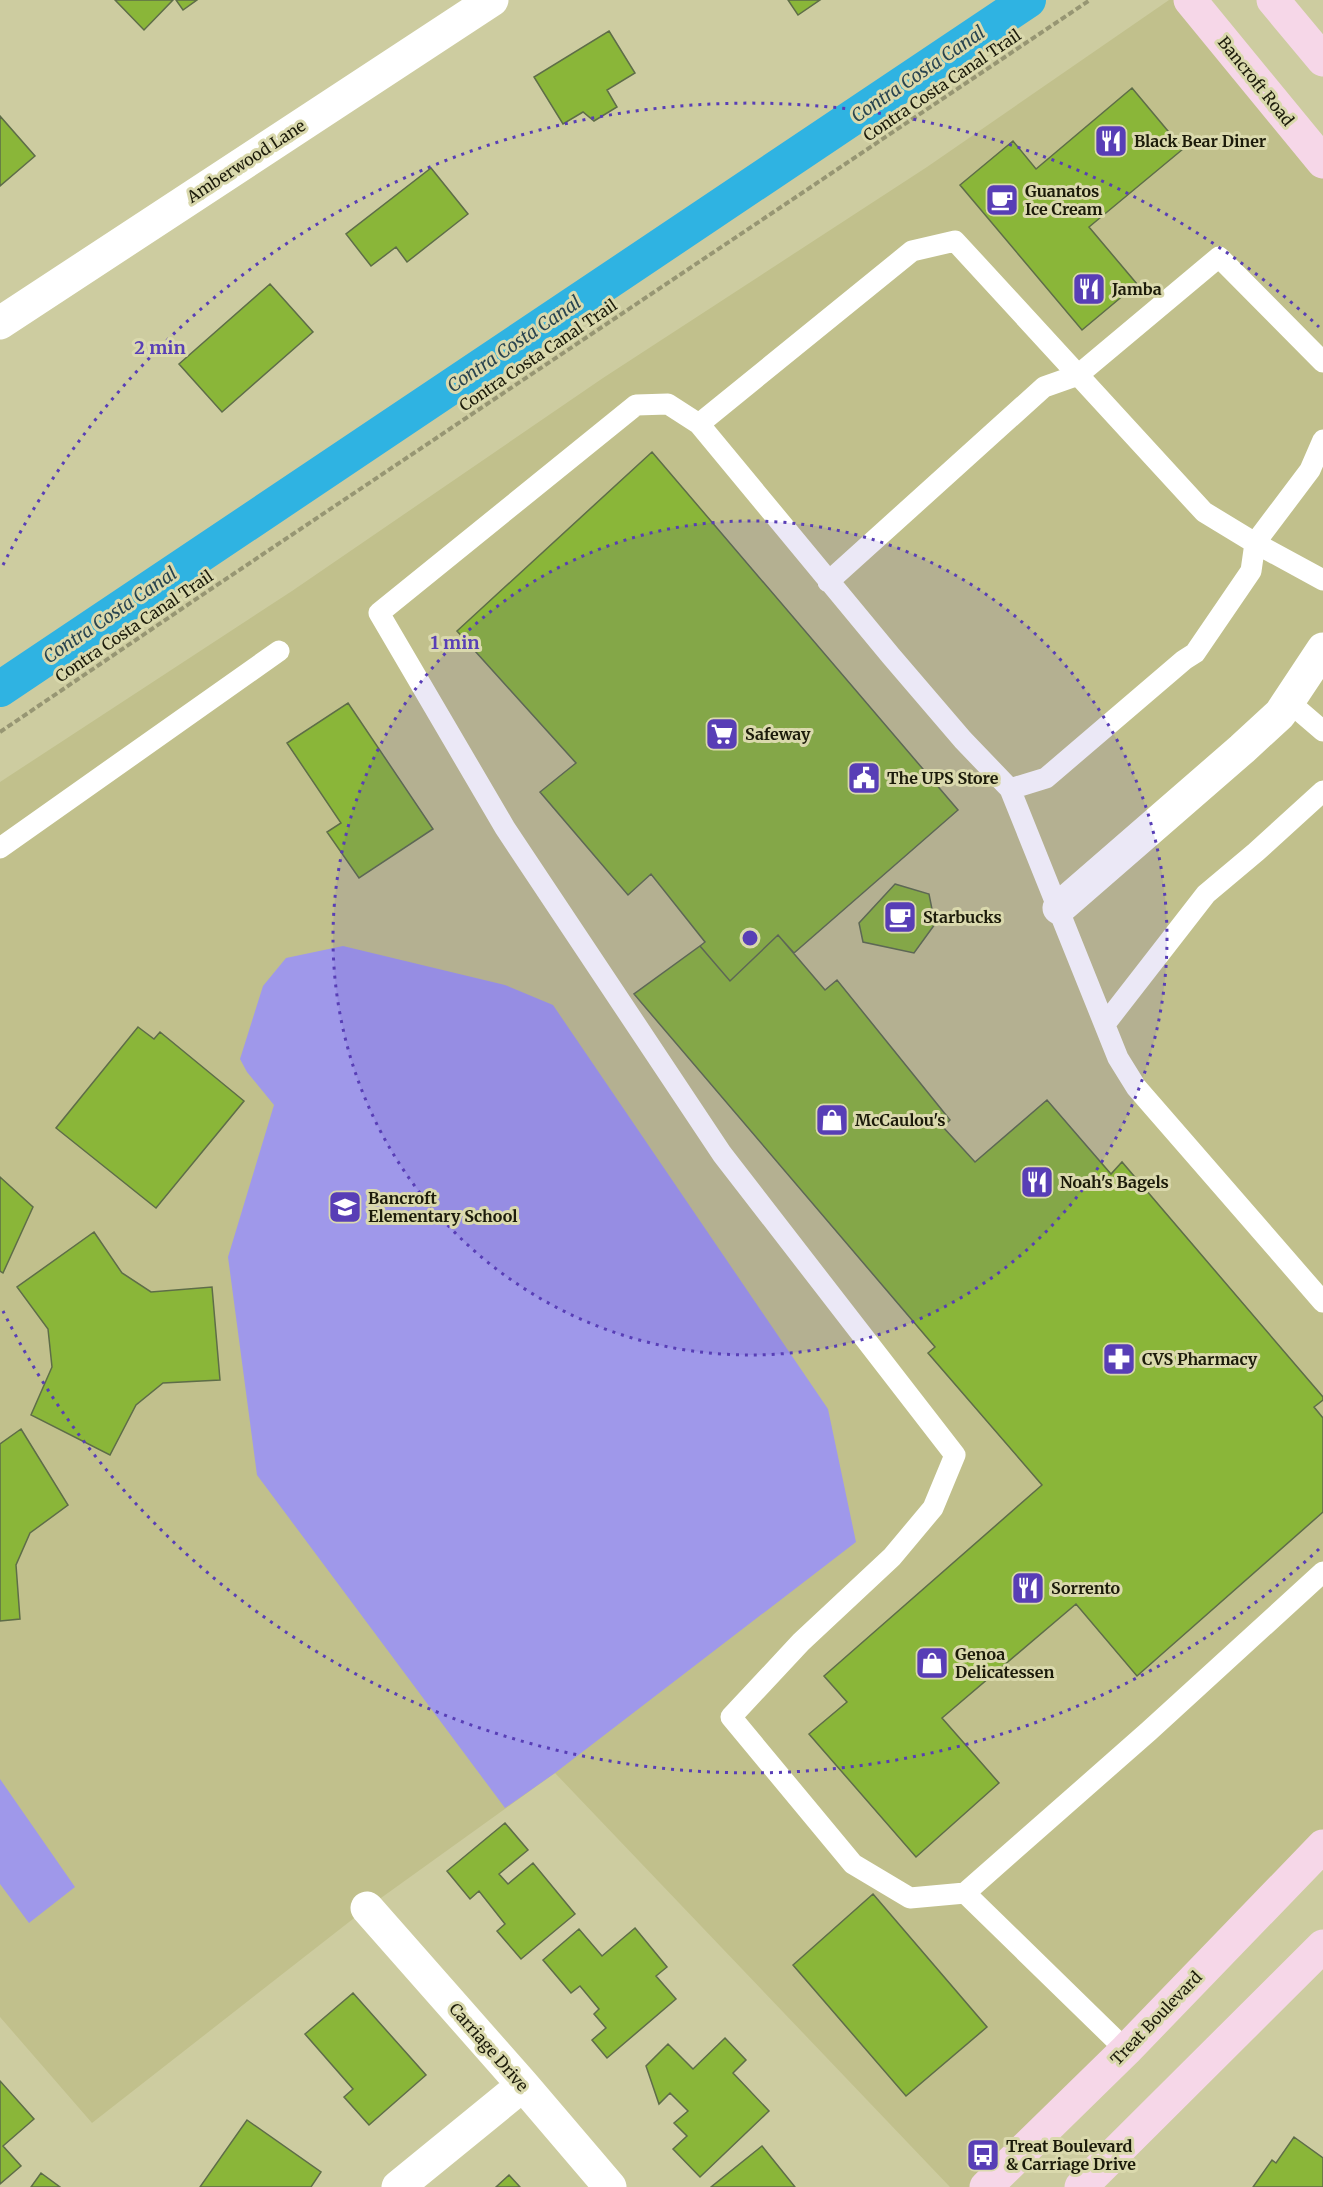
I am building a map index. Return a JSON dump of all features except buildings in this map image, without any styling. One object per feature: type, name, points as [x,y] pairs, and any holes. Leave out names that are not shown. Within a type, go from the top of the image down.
[{"type":"main road","name":"Bancroft Road","points":[[1190,0],[1323,162]]},
{"type":"main road","points":[[1273,0],[1323,60]]},
{"type":"main road","name":"Treat Boulevard","points":[[986,2187],[1126,2050],[1323,1846]]},
{"type":"main road","points":[[1081,2187],[1323,1946]]},
{"type":"street","name":"Amberwood Lane","points":[[0,323],[492,0]]},
{"type":"street","points":[[1059,908],[1280,714],[1323,649]]},
{"type":"street","name":"Carriage Drive","points":[[367,1908],[610,2187]]},
{"type":"street","points":[[398,2187],[523,2085]]},
{"type":"lane","points":[[699,424],[912,251],[955,241],[1204,512],[1323,580]]},
{"type":"lane","points":[[828,582],[1044,387],[1078,375],[1219,257],[1323,362]]},
{"type":"lane","points":[[1323,1302],[1136,1087],[1118,1058],[1010,789],[963,740],[828,582],[699,424],[668,405],[636,405],[379,613],[505,828],[722,1154],[955,1455],[933,1508],[892,1557],[801,1642],[731,1717],[853,1864],[910,1898],[965,1893],[1149,1731],[1323,1572]]},
{"type":"lane","points":[[1010,789],[1046,778],[1195,653],[1251,571],[1255,543],[1310,470],[1323,440]]},
{"type":"lane","points":[[0,848],[279,651]]},
{"type":"lane","points":[[1288,701],[1323,731]]},
{"type":"lane","points":[[1105,1024],[1206,894],[1323,791]]},
{"type":"lane","points":[[965,1893],[1126,2050]]},
{"type":"path","name":"Contra Costa Canal Trail","points":[[0,732],[1090,0]]},
{"type":"shaded area","points":[[1169,0],[1190,0],[1323,162],[1323,1846],[986,2187],[950,2187],[555,1773],[367,1908],[92,2123],[0,2017],[0,782],[292,591],[603,378],[927,167]]},
{"type":"shaded area","points":[[343,946],[505,985],[553,1005],[828,1409],[856,1542],[555,1773],[505,1808],[257,1475],[228,1257],[274,1105],[247,1072],[240,1059],[263,986],[286,958]]},
{"type":"shaded area","points":[[0,1779],[75,1887],[29,1923],[0,1884]]},
{"type":"waterway","name":"Contra Costa Canal","points":[[0,689],[1028,0]]},
{"type":"place","name":"Black Bear Diner","points":[[1111,141]]},
{"type":"place","name":"Guanatos Ice Cream","points":[[1002,200]]},
{"type":"place","name":"Jamba","points":[[1089,289]]},
{"type":"place","name":"Safeway","points":[[722,734]]},
{"type":"place","name":"The UPS Store","points":[[864,778]]},
{"type":"place","name":"Starbucks","points":[[900,917]]},
{"type":"place","name":"McCaulou's","points":[[832,1120]]},
{"type":"place","name":"Noah's Bagels","points":[[1037,1182]]},
{"type":"place","name":"Bancroft Elementary School","points":[[345,1207]]},
{"type":"place","name":"CVS Pharmacy","points":[[1119,1359]]},
{"type":"place","name":"Sorrento","points":[[1028,1588]]},
{"type":"place","name":"Genoa Delicatessen","points":[[932,1663]]},
{"type":"place","name":"Treat Boulevard & Carriage Drive","points":[[983,2155]]}]
